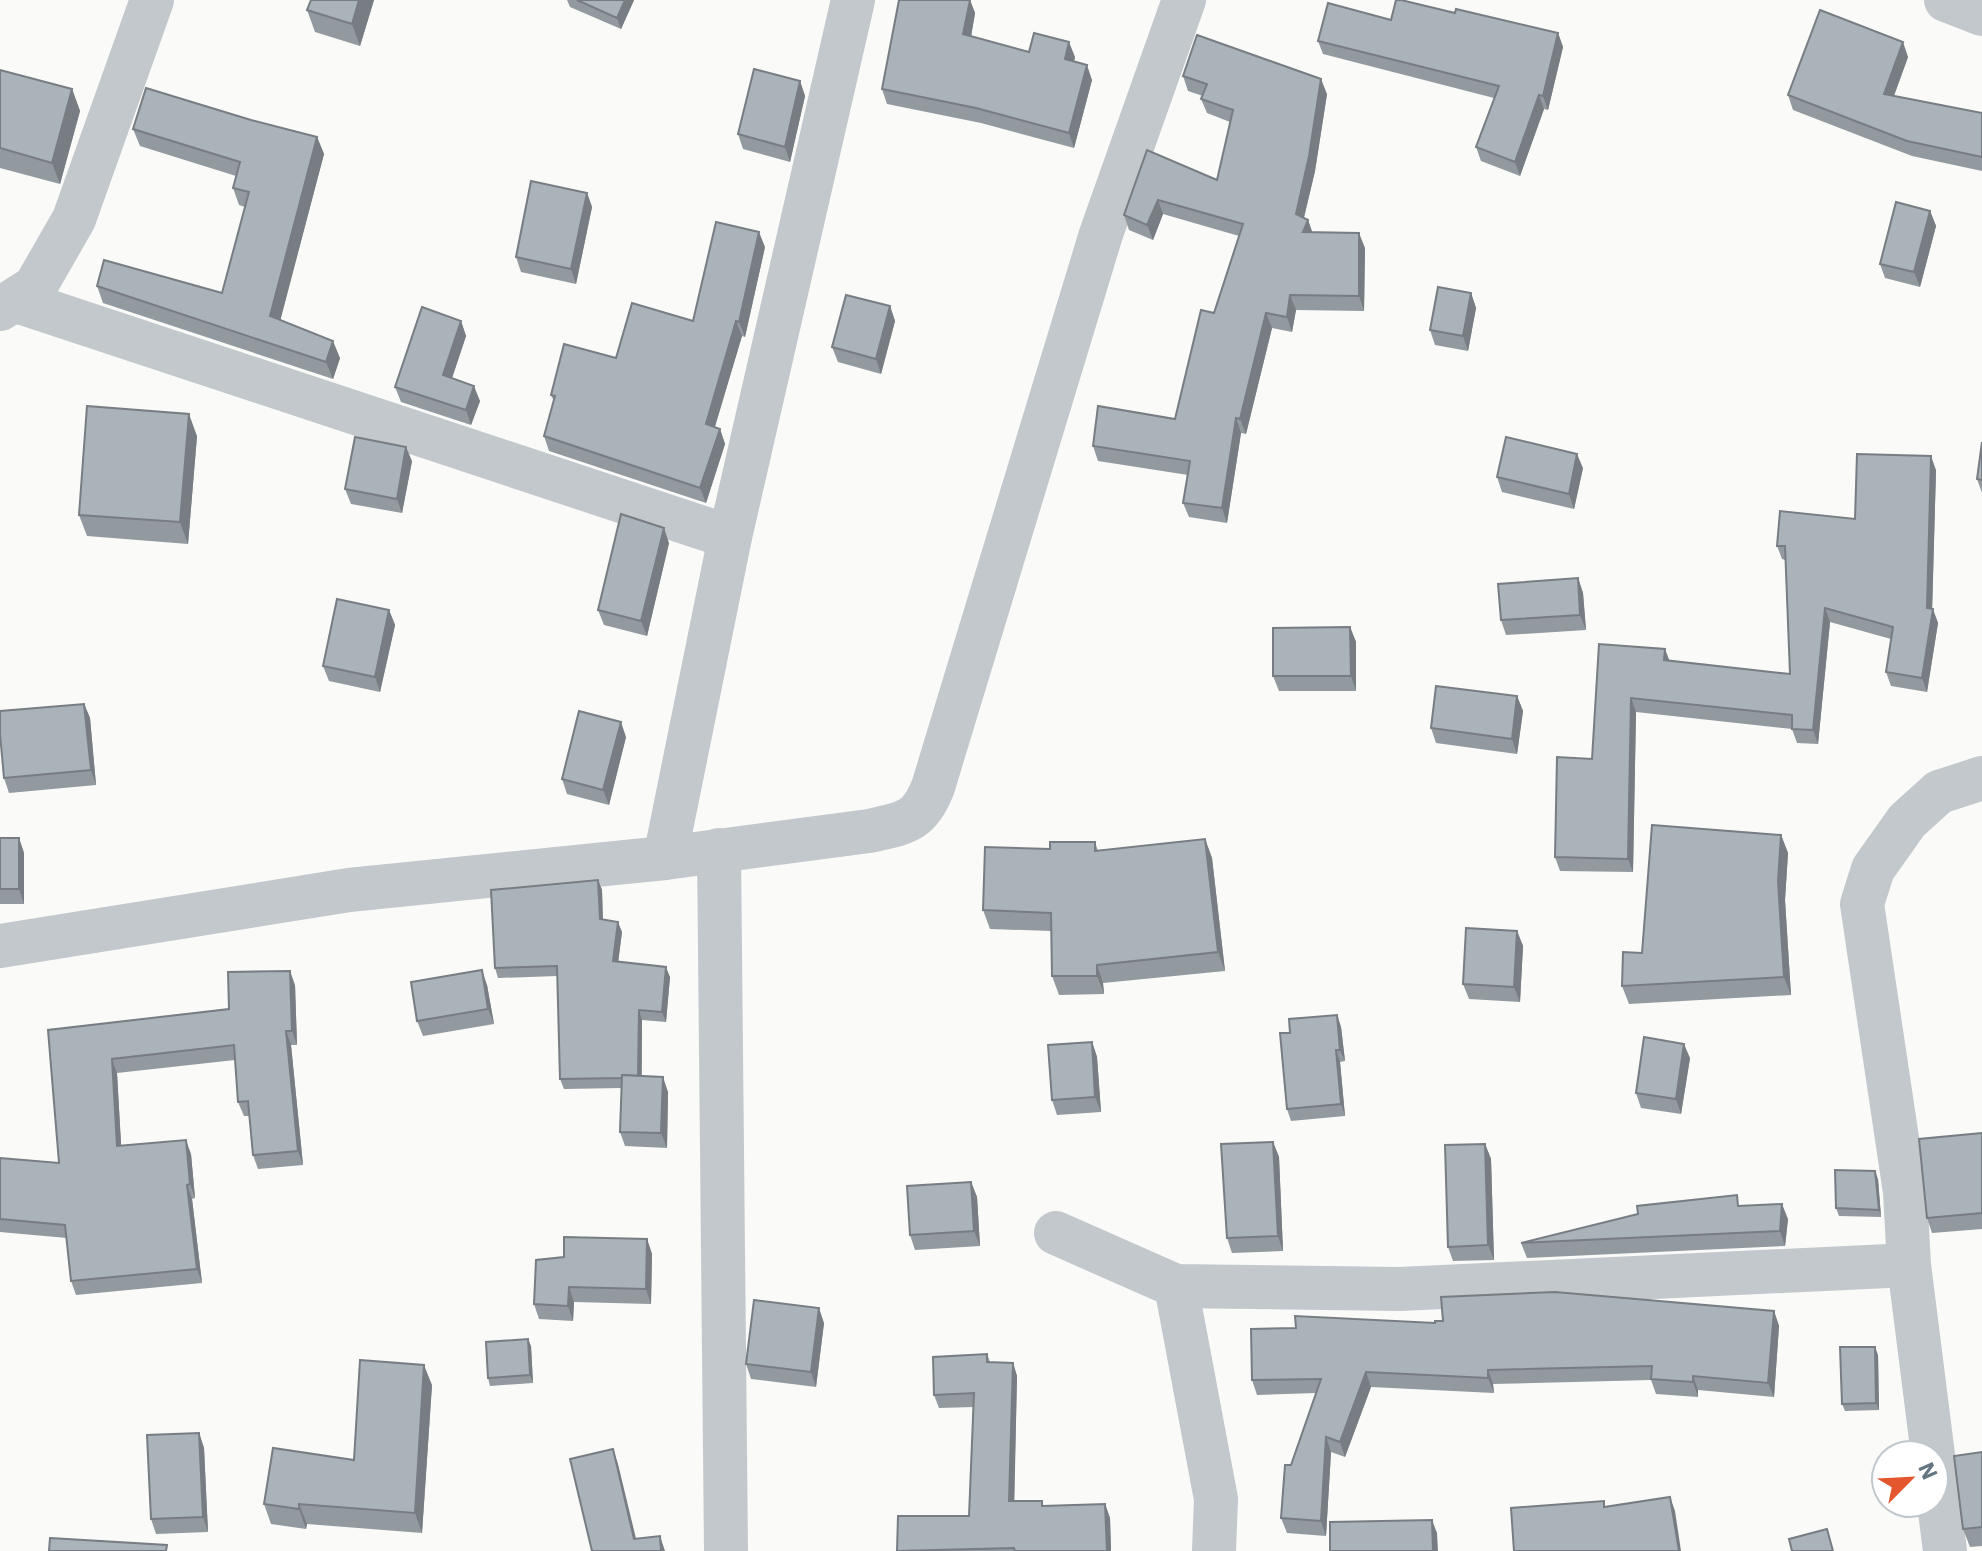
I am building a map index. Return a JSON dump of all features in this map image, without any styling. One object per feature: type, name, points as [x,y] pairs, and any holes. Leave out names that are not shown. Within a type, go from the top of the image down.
[{"type":"street","points":[[8,305],[35,287],[74,219],[152,0]]},
{"type":"street","points":[[665,858],[730,537],[853,0]]},
{"type":"street","points":[[0,946],[349,890],[665,858],[880,829],[902,824],[917,816],[926,805],[1101,234],[1184,0]]},
{"type":"street","points":[[1946,0],[1982,14]]},
{"type":"street","points":[[8,305],[730,537]]},
{"type":"street","points":[[1931,1439],[1909,1265],[1905,1192],[1862,904],[1873,869],[1907,821],[1939,792],[1982,778]]},
{"type":"street","points":[[719,850],[726,1551]]},
{"type":"street","points":[[1056,1233],[1176,1286],[1400,1289],[1909,1265]]},
{"type":"street","points":[[1176,1286],[1216,1499],[1214,1551]]},
{"type":"street","points":[[1941,1519],[1945,1551]]},
{"type":"building","points":[[311,0],[359,0],[352,24],[307,10]]},
{"type":"building","points":[[577,0],[625,0],[617,18]]},
{"type":"building","points":[[899,0],[970,0],[963,34],[1029,52],[1034,33],[1069,42],[1065,59],[1087,65],[1069,133],[976,108],[882,89]]},
{"type":"building","points":[[1396,0],[1455,13],[1456,9],[1558,33],[1543,96],[1539,95],[1515,162],[1476,147],[1499,86],[1318,41],[1328,3],[1391,20]]},
{"type":"building","points":[[1820,10],[1903,42],[1884,94],[1982,113],[1982,157],[1907,141],[1788,95]]},
{"type":"building","points":[[1197,35],[1321,79],[1296,214],[1308,220],[1303,232],[1359,233],[1359,296],[1290,295],[1287,317],[1266,313],[1240,419],[1236,418],[1222,508],[1183,503],[1190,461],[1093,446],[1098,406],[1175,419],[1201,310],[1214,313],[1243,224],[1158,200],[1147,225],[1124,215],[1147,150],[1217,180],[1233,110],[1201,99],[1207,84],[1183,76]]},
{"type":"building","points":[[754,69],[800,81],[785,147],[738,134]]},
{"type":"building","points":[[0,70],[72,89],[52,163],[0,148]]},
{"type":"building","points":[[146,88],[317,137],[270,316],[333,341],[326,362],[97,286],[104,260],[222,293],[249,192],[233,188],[240,162],[133,129]]},
{"type":"building","points":[[531,181],[587,193],[571,269],[516,257]]},
{"type":"building","points":[[1896,202],[1930,211],[1914,272],[1880,264]]},
{"type":"building","points":[[716,222],[759,232],[739,322],[736,321],[706,424],[720,429],[700,488],[544,436],[564,344],[616,358],[632,303],[693,321]]},
{"type":"building","points":[[1438,287],[1471,293],[1463,336],[1430,330]]},
{"type":"building","points":[[846,295],[890,306],[876,359],[832,347]]},
{"type":"building","points":[[422,307],[461,321],[443,375],[474,386],[466,410],[395,387]]},
{"type":"building","points":[[87,406],[189,414],[180,522],[79,515]]},
{"type":"building","points":[[355,437],[406,447],[397,499],[345,489]]},
{"type":"building","points":[[1506,437],[1577,454],[1569,494],[1497,477]]},
{"type":"building","points":[[1982,442],[1982,480],[1977,479]]},
{"type":"building","points":[[1857,454],[1931,456],[1927,608],[1933,609],[1922,678],[1886,672],[1893,627],[1825,608],[1813,730],[1792,729],[1792,715],[1631,698],[1628,859],[1555,857],[1557,757],[1592,759],[1599,644],[1665,649],[1664,660],[1790,674],[1785,546],[1777,546],[1780,511],[1855,519]]},
{"type":"building","points":[[621,514],[664,528],[641,621],[598,610]]},
{"type":"building","points":[[1578,578],[1580,615],[1501,620],[1498,584]]},
{"type":"building","points":[[337,599],[389,610],[375,677],[323,666]]},
{"type":"building","points":[[1350,627],[1351,676],[1273,676],[1273,628]]},
{"type":"building","points":[[1436,686],[1517,696],[1512,739],[1431,728]]},
{"type":"building","points":[[84,704],[91,770],[4,778],[0,711]]},
{"type":"building","points":[[579,711],[621,722],[603,790],[562,779]]},
{"type":"building","points":[[1652,825],[1781,835],[1778,881],[1784,977],[1622,986],[1623,952],[1642,953]]},
{"type":"building","points":[[0,838],[19,838],[19,889],[0,889]]},
{"type":"building","points":[[1205,839],[1218,952],[1097,965],[1097,976],[1052,976],[1051,913],[983,910],[985,847],[1050,849],[1050,842],[1095,842],[1095,851]]},
{"type":"building","points":[[598,880],[600,919],[618,922],[613,961],[666,967],[662,1012],[639,1010],[638,1076],[560,1079],[557,966],[495,968],[491,890]]},
{"type":"building","points":[[1466,928],[1517,931],[1514,987],[1463,984]]},
{"type":"building","points":[[482,970],[488,1009],[417,1021],[411,982]]},
{"type":"building","points":[[290,971],[292,1031],[286,1031],[298,1151],[253,1155],[248,1101],[238,1102],[234,1045],[112,1059],[117,1146],[186,1140],[190,1184],[187,1185],[197,1269],[71,1281],[65,1225],[0,1219],[0,1158],[59,1163],[48,1030],[229,1009],[228,972]]},
{"type":"building","points":[[1337,1015],[1340,1050],[1336,1050],[1341,1104],[1287,1109],[1280,1033],[1290,1033],[1289,1019]]},
{"type":"building","points":[[1644,1037],[1684,1044],[1676,1099],[1636,1093]]},
{"type":"building","points":[[1092,1042],[1095,1097],[1052,1100],[1048,1045]]},
{"type":"building","points":[[622,1075],[663,1077],[661,1133],[620,1132]]},
{"type":"building","points":[[1982,1133],[1982,1213],[1927,1218],[1919,1139]]},
{"type":"building","points":[[1273,1142],[1278,1236],[1227,1238],[1221,1144]]},
{"type":"building","points":[[1485,1144],[1488,1245],[1448,1247],[1445,1145]]},
{"type":"building","points":[[1835,1170],[1875,1171],[1879,1210],[1836,1208]]},
{"type":"building","points":[[971,1182],[974,1231],[910,1235],[907,1186]]},
{"type":"building","points":[[1737,1195],[1738,1206],[1782,1204],[1780,1231],[1521,1243],[1638,1214],[1637,1206]]},
{"type":"building","points":[[564,1237],[647,1239],[646,1289],[569,1287],[568,1306],[534,1304],[536,1260],[564,1257]]},
{"type":"building","points":[[1555,1292],[1774,1311],[1768,1383],[1693,1376],[1693,1382],[1651,1379],[1652,1366],[1488,1370],[1488,1378],[1366,1372],[1340,1442],[1326,1437],[1321,1521],[1281,1518],[1285,1465],[1291,1465],[1321,1379],[1252,1380],[1251,1329],[1296,1328],[1295,1316],[1435,1323],[1443,1321],[1441,1297]]},
{"type":"building","points":[[754,1300],[819,1308],[811,1372],[746,1364]]},
{"type":"building","points":[[528,1339],[530,1375],[488,1378],[486,1342]]},
{"type":"building","points":[[1840,1347],[1875,1347],[1876,1403],[1842,1404]]},
{"type":"building","points":[[987,1354],[987,1362],[1013,1363],[1009,1501],[1042,1501],[1042,1506],[1105,1504],[1107,1551],[1015,1551],[1014,1548],[897,1551],[898,1516],[969,1516],[974,1393],[934,1395],[933,1357]]},
{"type":"building","points":[[360,1360],[424,1365],[415,1513],[299,1504],[299,1509],[264,1504],[273,1448],[354,1460]]},
{"type":"building","points":[[199,1433],[203,1517],[151,1519],[147,1435]]},
{"type":"building","points":[[613,1449],[634,1539],[660,1536],[661,1551],[592,1551],[570,1459]]},
{"type":"building","points":[[1982,1452],[1982,1527],[1963,1529],[1954,1456]]},
{"type":"building","points":[[1670,1497],[1679,1551],[1514,1551],[1511,1508],[1604,1501],[1604,1507]]},
{"type":"building","points":[[1432,1520],[1433,1551],[1330,1551],[1330,1522]]},
{"type":"building","points":[[1827,1529],[1833,1551],[1792,1551],[1789,1539]]},
{"type":"building","points":[[50,1538],[167,1545],[166,1551],[49,1551]]}]
